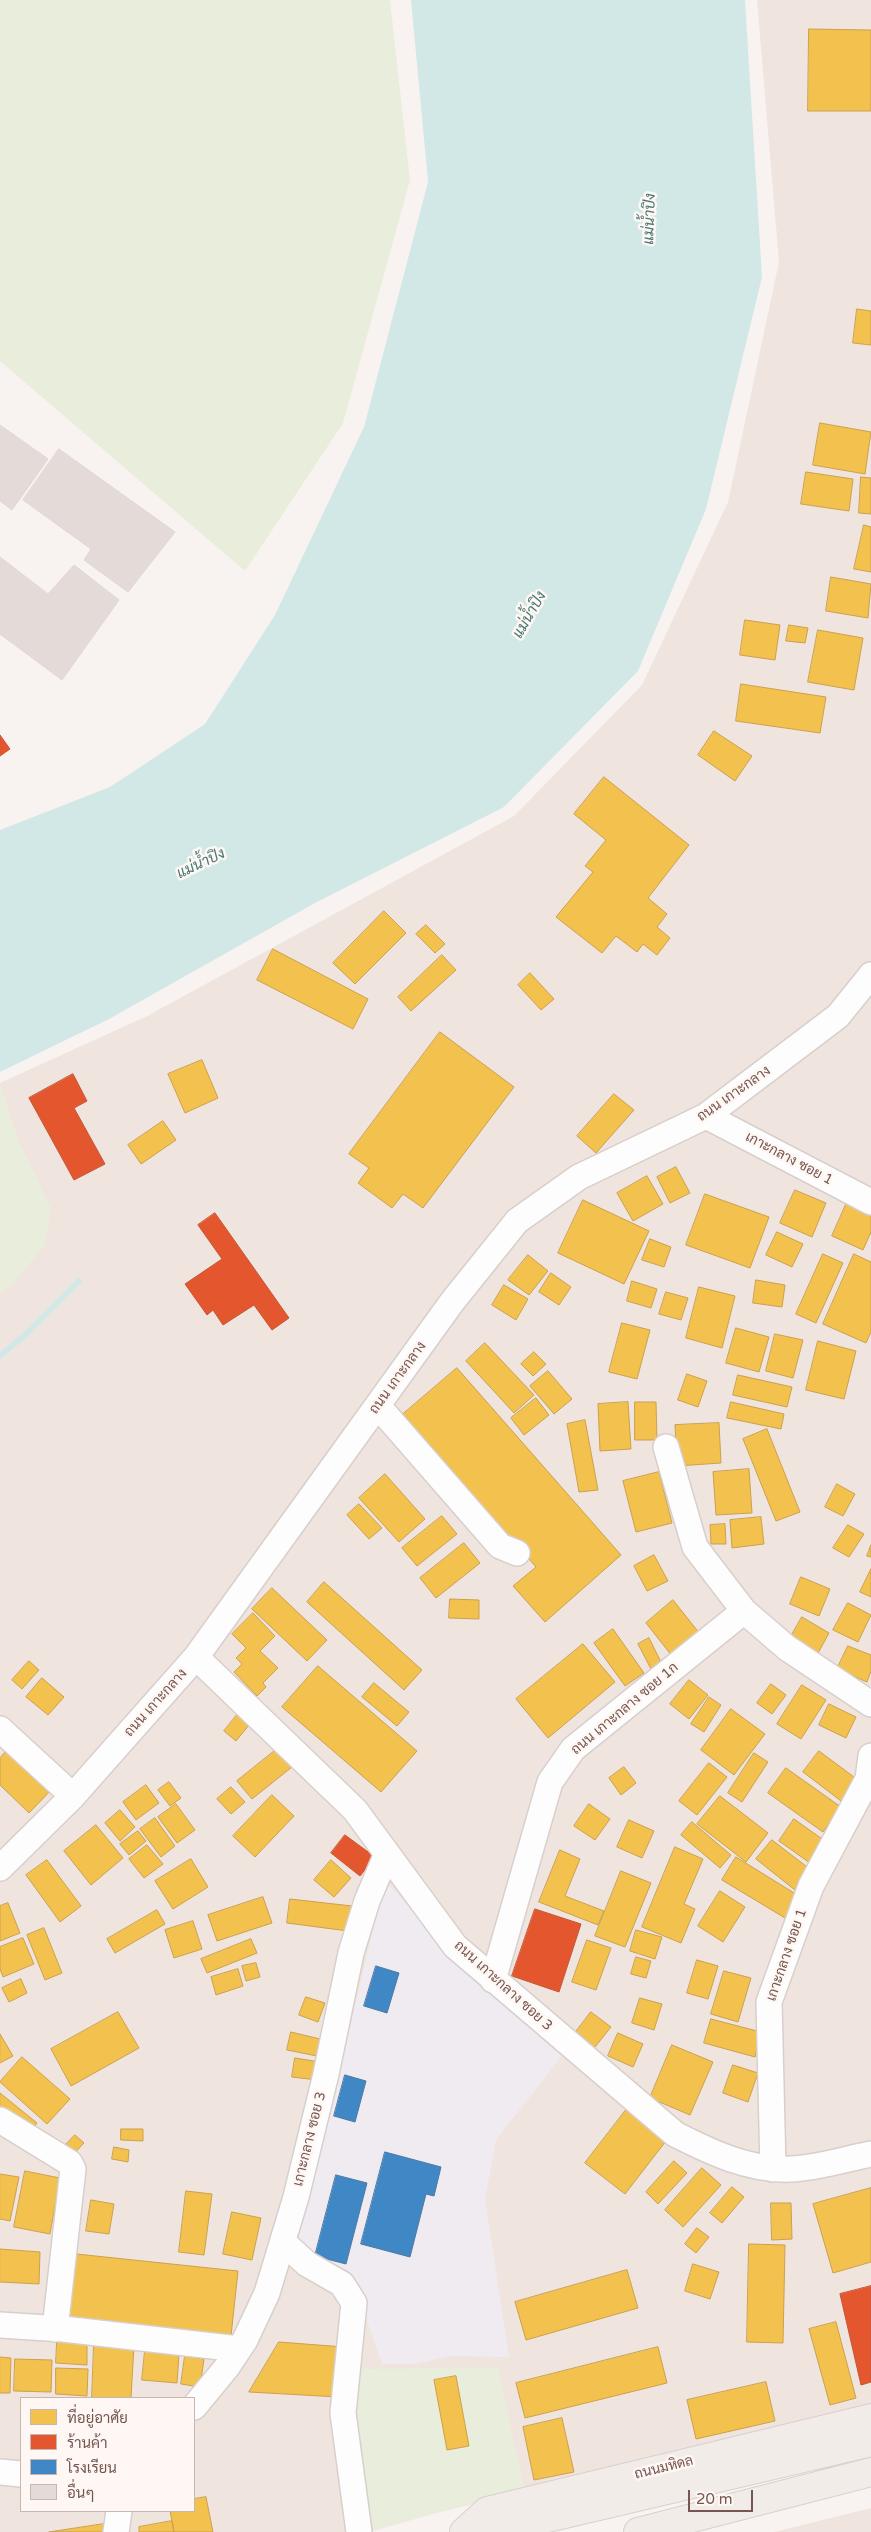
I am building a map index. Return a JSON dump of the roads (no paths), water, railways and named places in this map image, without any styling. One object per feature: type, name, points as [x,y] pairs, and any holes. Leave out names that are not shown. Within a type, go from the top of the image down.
[{"type":"main road","name":"ถนนมหิดล","points":[[464,2532],[487,2512],[871,2418]]},
{"type":"main road","name":"ถนนมหิดล","points":[[488,2532],[871,2442]]},
{"type":"main road","points":[[638,2532],[871,2472]]},
{"type":"main road","points":[[714,2532],[871,2492]]},
{"type":"street","name":"ถนน เกาะกลาง","points":[[0,1868],[73,1796],[196,1657],[452,1302],[517,1221],[579,1177],[706,1116],[838,1016],[871,975]]},
{"type":"street","name":"เกาะกลาง ซอย 1","points":[[706,1116],[871,1202]]},
{"type":"street","points":[[378,1406],[500,1546],[516,1553]]},
{"type":"street","points":[[666,1447],[695,1547],[744,1611],[787,1648],[871,1704]]},
{"type":"street","name":"ถนน เกาะกลาง ซอย 1ก","points":[[493,1980],[550,1782],[574,1749],[744,1611]]},
{"type":"street","name":"ถนน เกาะกลาง ซอย 3","points":[[196,1657],[355,1810],[455,1946],[675,2134],[717,2156],[774,2169],[793,2169],[871,2154]]},
{"type":"street","points":[[0,1729],[73,1796]]},
{"type":"street","name":"เกาะกลาง ซอย 1","points":[[774,2169],[769,2002],[811,1886],[870,1772]]},
{"type":"street","name":"เกาะกลาง ซอย 3","points":[[195,2405],[239,2349],[267,2293],[296,2198],[326,2074],[351,1953],[367,1901],[387,1854]]},
{"type":"street","points":[[0,2120],[70,2163],[73,2169],[55,2329]]},
{"type":"street","points":[[283,2242],[307,2264],[342,2284],[354,2303],[343,2413],[360,2532]]},
{"type":"street","points":[[0,2325],[55,2329],[239,2349]]},
{"type":"street","points":[[0,2472],[20,2474]]},
{"type":"street","points":[[116,2532],[118,2512]]},
{"type":"water","name":"แม่น้ำปิง","points":[[411,0],[745,0],[762,277],[706,509],[638,671],[504,807],[315,903],[109,1019],[0,1072],[0,830],[110,787],[205,724],[275,615],[364,427],[428,182]]},
{"type":"waterway","points":[[0,1356],[24,1336],[79,1281]]}]
